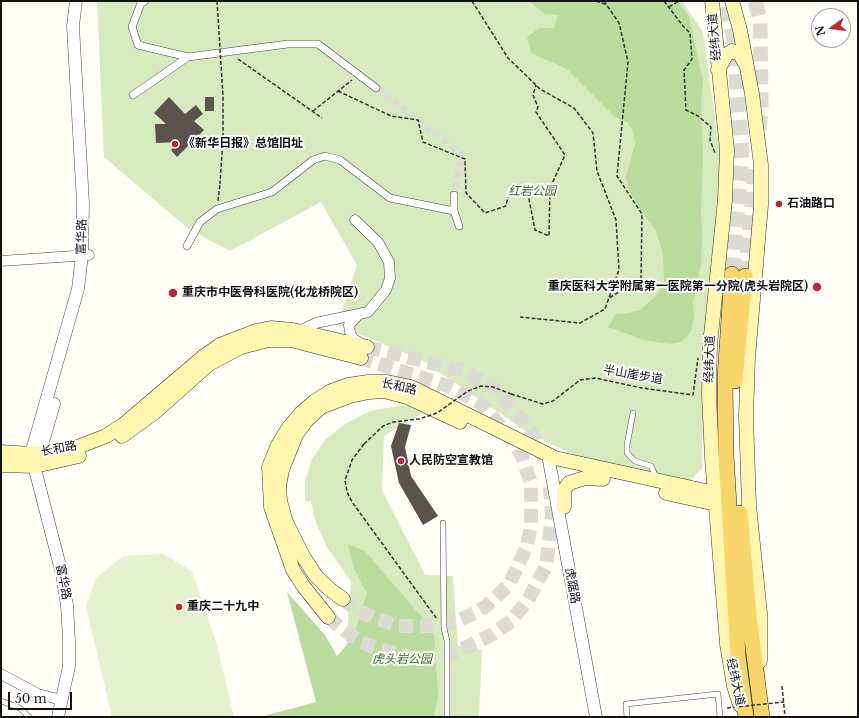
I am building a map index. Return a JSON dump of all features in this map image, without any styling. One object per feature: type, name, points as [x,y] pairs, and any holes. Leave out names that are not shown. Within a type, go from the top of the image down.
[{"type":"main road","name":"经纬大道","points":[[712,1],[727,150],[724,200],[710,345],[709,395],[715,499],[727,644],[734,686],[744,717]]},
{"type":"main road","name":"经纬大道","points":[[732,1],[740,30],[758,127],[761,165],[760,212],[748,358],[746,416],[749,505],[760,613],[760,697]]},
{"type":"main road","points":[[718,70],[726,55],[732,51],[738,52],[746,63]]},
{"type":"main road","points":[[744,717],[738,656],[726,455],[725,378],[739,275],[736,372],[736,455],[748,608],[762,717]]},
{"type":"main road","name":"长和路","points":[[1,464],[75,448],[106,436],[123,425],[203,356],[238,336],[271,328],[299,331],[364,352]]},
{"type":"main road","name":"长和路","points":[[1,452],[36,457],[79,456],[119,438],[154,413],[209,364],[241,346],[269,340],[291,340],[364,352]]},
{"type":"main road","name":"长和路","points":[[328,617],[304,587],[293,570],[272,507],[269,467],[278,445],[287,430],[315,401],[331,391],[348,385],[368,382],[387,382],[411,388],[552,461],[658,482],[715,499]]},
{"type":"main road","name":"长和路","points":[[343,598],[320,580],[304,558],[286,522],[280,501],[279,486],[288,451],[296,434],[306,421],[321,407],[350,396],[369,392],[384,392],[407,398],[552,461],[603,479],[715,499]]},
{"type":"main road","points":[[564,507],[564,490],[569,483],[580,478],[603,479]]},
{"type":"street","name":"富华路","points":[[76,1],[73,26],[85,255]]},
{"type":"street","name":"富华路","points":[[59,717],[69,666],[67,605],[62,574],[36,457],[83,290],[87,157],[77,27],[80,1]]},
{"type":"street","points":[[145,1],[141,3],[132,27],[138,45],[188,57],[230,53],[288,44],[318,44],[376,88]]},
{"type":"street","points":[[133,95],[188,57]]},
{"type":"street","points":[[187,246],[200,222],[217,209],[272,192],[313,160],[325,156],[340,160],[390,198],[454,211]]},
{"type":"street","points":[[454,195],[454,211],[459,226]]},
{"type":"street","points":[[299,331],[316,323],[368,312],[386,290],[390,278],[389,262],[378,242],[355,220]]},
{"type":"street","points":[[1,261],[85,255]]},
{"type":"street","points":[[359,314],[349,325],[352,338],[364,352]]},
{"type":"street","name":"虎踞路","points":[[552,461],[564,507],[604,717]]},
{"type":"street","name":"虎踞路","points":[[552,461],[596,717]]},
{"type":"street","points":[[1,674],[38,694],[62,700]]},
{"type":"lane","points":[[633,413],[627,444],[627,453],[635,461],[651,466],[658,482]]},
{"type":"lane","points":[[443,523],[444,628],[448,641],[447,717]]},
{"type":"lane","points":[[628,717],[626,704],[718,694],[720,717]]},
{"type":"lane","points":[[1,701],[20,708],[29,717]]},
{"type":"path","points":[[217,1],[223,96],[223,138],[217,209]]},
{"type":"path","points":[[472,1],[508,58],[536,85],[574,108],[593,133],[597,170],[616,220],[618,270],[605,309],[580,323],[520,317]]},
{"type":"path","points":[[596,1],[607,6]]},
{"type":"path","points":[[604,1],[619,23],[628,62],[617,176],[642,214],[641,279],[609,298]]},
{"type":"path","points":[[664,1],[690,33],[692,59],[684,70],[686,110],[698,116],[711,127],[710,140],[715,153]]},
{"type":"path","points":[[669,7],[679,1]]},
{"type":"path","points":[[230,53],[322,118]]},
{"type":"path","points":[[313,111],[358,75]]},
{"type":"path","points":[[338,92],[391,116],[418,120],[423,142],[465,160],[466,193],[485,212],[506,206],[510,187],[522,188],[528,194],[535,230],[549,236],[550,188],[565,155],[536,112],[538,106],[533,95],[536,85]]},
{"type":"path","name":"半山崖步道","points":[[444,628],[352,502],[347,492],[345,480],[349,468],[352,460],[364,444],[383,426],[393,422],[419,419],[436,413],[468,391],[481,386],[493,388],[543,404],[554,401],[580,380],[595,378],[642,388],[693,395],[698,358]]},
{"type":"path","points":[[782,686],[785,717]]},
{"type":"path","points":[[727,708],[784,702]]},
{"type":"green space","name":"红岩公园","points":[[97,1],[682,1],[703,32],[724,182],[704,336],[702,468],[689,482],[580,458],[529,433],[420,359],[337,325],[357,265],[321,202],[230,251],[190,230],[104,157]]},
{"type":"green space","points":[[529,1],[678,1],[689,17],[703,81],[701,105],[703,154],[701,212],[702,234],[701,265],[693,303],[694,317],[691,331],[682,342],[670,344],[644,340],[608,327],[616,314],[640,310],[658,294],[664,281],[663,254],[656,231],[637,205],[629,190],[626,177],[635,144],[633,131],[627,122],[615,117],[567,69],[531,53],[527,37],[539,28],[554,28],[558,15],[545,14]]},
{"type":"green space","name":"虎头岩公园","points":[[403,405],[418,406],[423,413],[384,436],[382,490],[425,575],[453,576],[458,646],[482,650],[479,717],[341,717],[351,581],[328,549],[316,523],[311,501],[305,501],[305,482],[312,459],[326,439],[345,424],[370,411]]},
{"type":"green space","points":[[348,544],[365,551],[425,621],[434,634],[438,696],[434,717],[260,717],[316,702],[287,592],[325,635],[337,656],[353,638],[367,593],[354,569]]},
{"type":"green space","points":[[163,554],[192,571],[217,645],[234,717],[112,717],[86,607],[96,578],[123,556]]},
{"type":"building","points":[[169,97],[185,114],[196,105],[203,114],[194,121],[204,130],[177,157],[171,150],[179,142],[156,143],[155,124],[166,124],[154,113]]},
{"type":"building","points":[[205,97],[214,97],[214,111],[205,111]]},
{"type":"building","name":"人民防空宣教馆","points":[[399,423],[411,425],[405,447],[411,476],[438,516],[423,525],[399,483],[391,446]]},
{"type":"tunnel","points":[[755,1],[760,19],[761,109],[759,130]]},
{"type":"tunnel","points":[[727,6],[733,34],[742,159],[732,274]]},
{"type":"tunnel","points":[[376,88],[462,154],[454,195]]},
{"type":"tunnel","points":[[745,276],[756,164]]},
{"type":"tunnel","points":[[367,347],[464,371],[495,389],[528,427],[540,447],[544,459]]},
{"type":"tunnel","points":[[343,599],[357,610],[398,626],[433,626],[455,622],[486,606],[509,585],[527,546],[531,526],[531,483],[522,456],[509,437],[482,404],[451,387],[361,358]]},
{"type":"tunnel","points":[[328,617],[361,642],[378,649],[410,657],[425,658],[450,655],[493,634],[511,621],[528,600],[546,566],[552,515],[550,487]]},
{"type":"place","name":"《新华日报》总馆旧址","points":[[175,144]]},
{"type":"place","name":"石油路口","points":[[779,204]]},
{"type":"place","name":"重庆医科大学附属第一医院第一分院(虎头岩院区)","points":[[817,287]]},
{"type":"place","name":"重庆市中医骨科医院(化龙桥院区)","points":[[173,293]]},
{"type":"place","name":"人民防空宣教馆","points":[[401,461]]},
{"type":"place","name":"重庆二十九中","points":[[179,607]]}]
